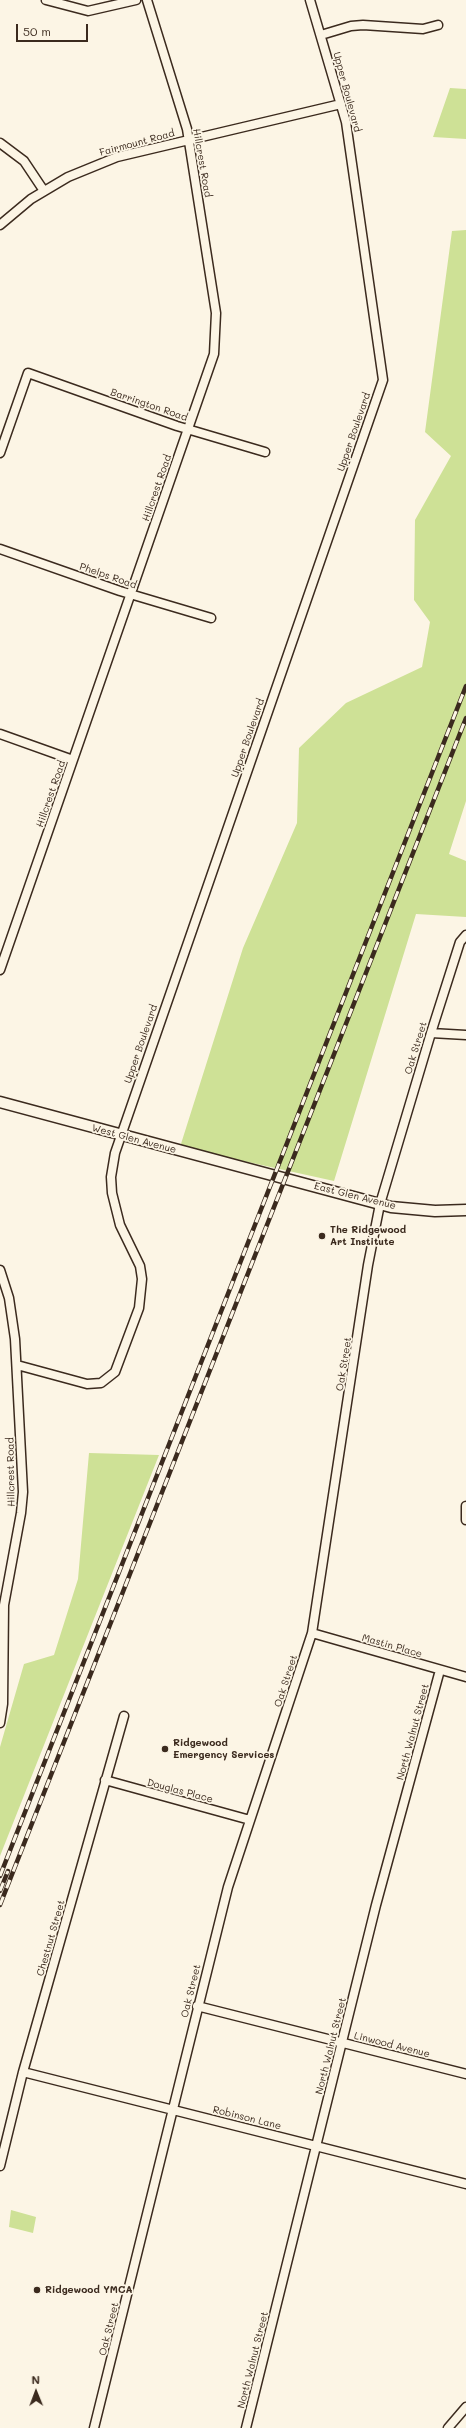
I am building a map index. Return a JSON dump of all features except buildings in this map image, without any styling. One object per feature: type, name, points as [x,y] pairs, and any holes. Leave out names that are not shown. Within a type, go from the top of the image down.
[{"type":"street","points":[[46,0],[88,11],[136,0]]},
{"type":"street","name":"Hillcrest Road","points":[[0,970],[214,354],[216,313],[189,140],[147,0]]},
{"type":"street","name":"Upper Boulevard","points":[[16,1366],[86,1384],[101,1383],[115,1372],[139,1308],[142,1294],[140,1266],[120,1225],[112,1193],[111,1177],[115,1153],[383,380],[346,122],[310,0]]},
{"type":"street","points":[[321,35],[351,26],[363,25],[423,29],[438,25]]},
{"type":"street","name":"Fairmount Road","points":[[0,225],[31,199],[68,177],[117,157],[341,104]]},
{"type":"street","points":[[0,143],[24,161],[44,191]]},
{"type":"street","name":"Barrington Road","points":[[0,453],[28,373],[188,429],[265,452]]},
{"type":"street","name":"Phelps Road","points":[[0,549],[131,594],[211,618]]},
{"type":"street","points":[[0,734],[73,760]]},
{"type":"street","name":"Oak Street","points":[[94,2428],[171,2110],[228,1887],[312,1633],[368,1265],[380,1204],[460,942],[466,935]]},
{"type":"street","points":[[431,1033],[466,1035]]},
{"type":"street","name":"West Glen Avenue","points":[[0,1102],[269,1175]]},
{"type":"street","name":"East Glen Avenue","points":[[269,1175],[380,1204],[434,1211],[466,1210]]},
{"type":"street","name":"Hillcrest Road","points":[[0,1270],[9,1298],[16,1366],[23,1492],[21,1512],[4,1605],[3,1685],[0,1723]]},
{"type":"street","points":[[466,1506],[466,1520]]},
{"type":"street","name":"Mastin Place","points":[[312,1633],[466,1677]]},
{"type":"street","name":"North Walnut Street","points":[[246,2428],[342,2043],[440,1670]]},
{"type":"street","name":"Chestnut Street","points":[[0,2166],[23,2072],[124,1716]]},
{"type":"street","name":"Douglas Place","points":[[105,1780],[250,1820]]},
{"type":"street","name":"Linwood Avenue","points":[[197,2006],[466,2074]]},
{"type":"street","name":"Robinson Lane","points":[[23,2072],[466,2184]]},
{"type":"street","points":[[448,2428],[466,2407]]},
{"type":"green space","points":[[450,88],[466,89],[466,139],[433,137]]},
{"type":"green space","points":[[466,230],[466,801],[449,854],[466,861],[466,917],[416,914],[334,1181],[180,1147],[243,948],[297,823],[299,748],[346,703],[422,667],[430,622],[414,600],[415,520],[451,456],[425,432],[452,231]]},
{"type":"green space","points":[[89,1453],[159,1455],[0,1856],[0,1747],[24,1664],[54,1655],[78,1579]]},
{"type":"green space","points":[[11,2210],[36,2217],[33,2233],[9,2227]]},
{"type":"railway","points":[[0,1876],[466,686]]},
{"type":"railway","points":[[0,1905],[466,718]]},
{"type":"railway","points":[[0,1891],[8,1871]]},
{"type":"place","name":"The Ridgewood Art Institute","points":[[322,1236]]},
{"type":"place","name":"Ridgewood Emergency Services","points":[[165,1749]]},
{"type":"place","name":"Ridgewood YMCA","points":[[37,2290]]}]
